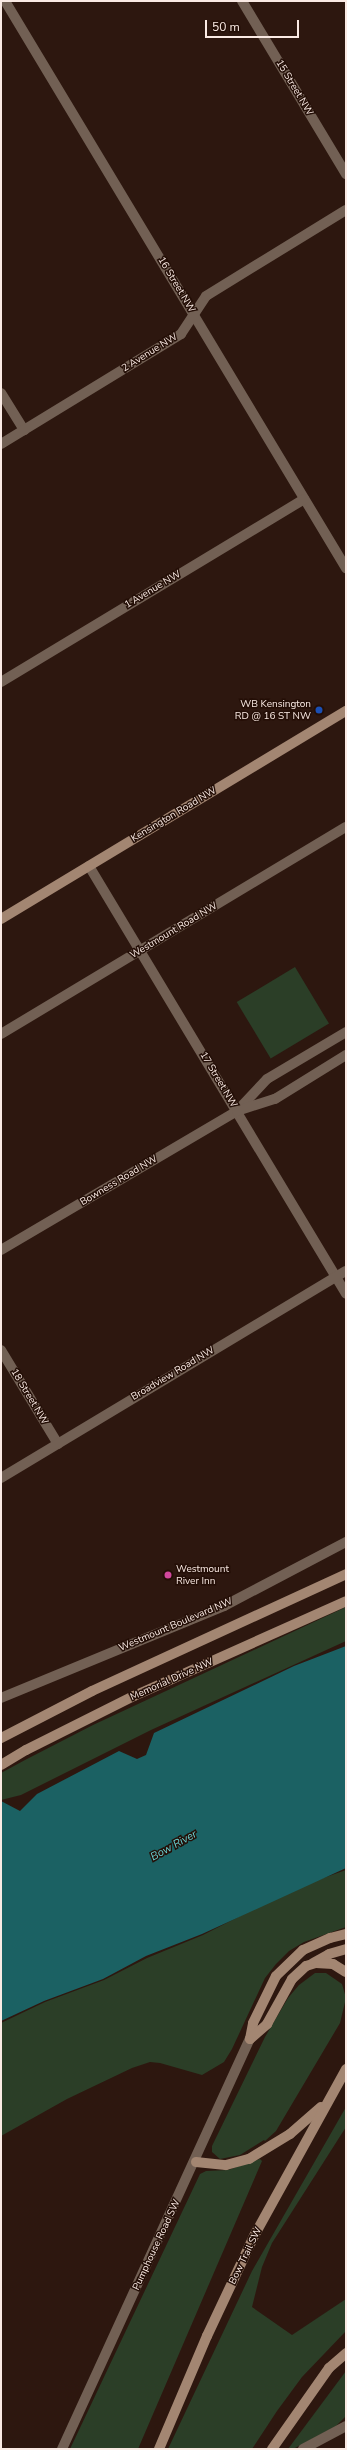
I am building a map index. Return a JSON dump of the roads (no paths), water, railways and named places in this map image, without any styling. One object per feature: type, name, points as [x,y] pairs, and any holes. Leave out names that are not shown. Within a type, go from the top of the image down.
[{"type":"main road","name":"Kensington Road NW","points":[[1,919],[346,711]]},
{"type":"main road","points":[[1,1738],[92,1690],[346,1574]]},
{"type":"main road","name":"Memorial Drive NW","points":[[1,1765],[26,1750],[134,1696],[346,1601]]},
{"type":"main road","points":[[250,2040],[253,2023],[276,1976],[303,1950],[330,1938],[346,1934]]},
{"type":"main road","points":[[250,2040],[267,2024],[292,1979],[306,1966],[329,1954],[346,1949]]},
{"type":"main road","points":[[306,1966],[316,1963],[333,1964],[346,1972]]},
{"type":"main road","name":"Bow Trail SW","points":[[159,2449],[207,2336],[254,2236],[346,2069]]},
{"type":"main road","points":[[196,2162],[226,2165],[249,2159],[290,2134],[326,2103]]},
{"type":"main road","points":[[274,2446],[330,2368],[346,2353]]},
{"type":"street","name":"16 Street NW","points":[[5,1],[346,568]]},
{"type":"street","name":"15 Street NW","points":[[242,1],[346,174]]},
{"type":"street","name":"2 Avenue NW","points":[[1,444],[181,334],[206,296],[346,210]]},
{"type":"street","points":[[1,393],[24,430]]},
{"type":"street","name":"1 Avenue NW","points":[[1,682],[304,499]]},
{"type":"street","name":"Westmount Road NW","points":[[1,1034],[346,827]]},
{"type":"street","name":"17 Street NW","points":[[89,866],[346,1294]]},
{"type":"street","name":"Bowness Road NW","points":[[237,1111],[267,1079],[346,1032]]},
{"type":"street","name":"Bowness Road NW","points":[[1,1250],[237,1111],[275,1099],[346,1055]]},
{"type":"street","name":"Broadview Road NW","points":[[1,1478],[346,1271]]},
{"type":"street","name":"18 Street NW","points":[[1,1350],[58,1444]]},
{"type":"street","name":"Westmount Boulevard NW","points":[[1,1698],[224,1606],[346,1542]]},
{"type":"street","name":"Pumphouse Road SW","points":[[62,2449],[196,2162],[250,2040]]},
{"type":"street","points":[[303,2449],[346,2426]]},
{"type":"water","name":"Bow River","points":[[346,1646],[346,1868],[202,1934],[146,1956],[103,1979],[44,2001],[1,2021],[1,1801],[20,1811],[37,1794],[119,1751],[137,1759],[146,1755],[154,1733],[294,1666]]},
{"type":"place","name":"WB Kensington RD @ 16 ST NW","points":[[319,710]]},
{"type":"place","name":"Westmount River Inn","points":[[168,1575]]}]
